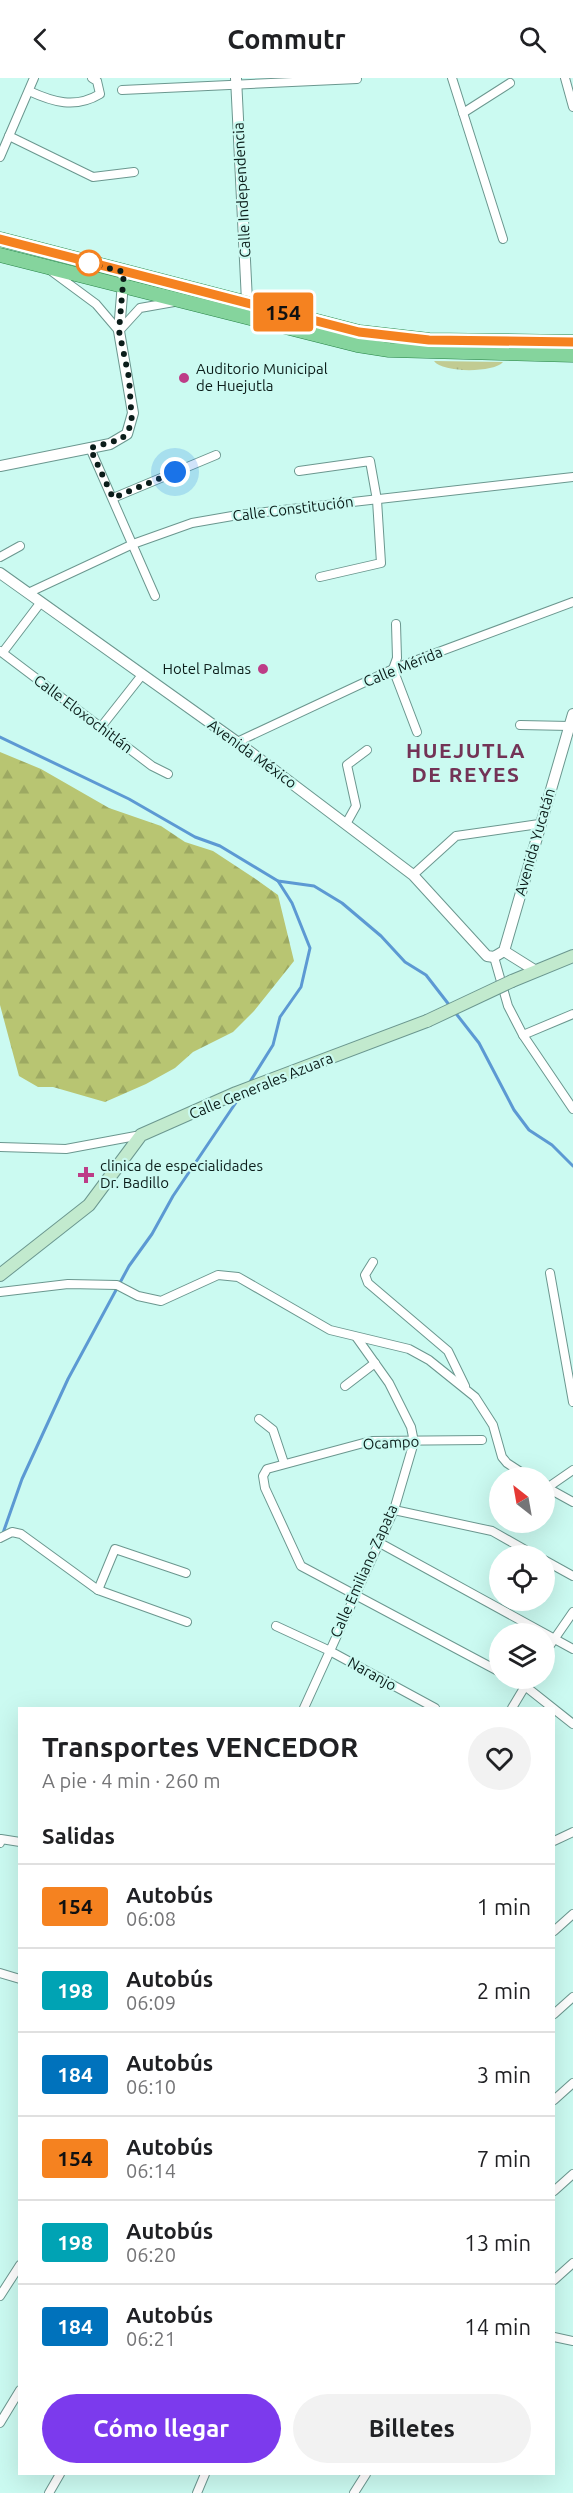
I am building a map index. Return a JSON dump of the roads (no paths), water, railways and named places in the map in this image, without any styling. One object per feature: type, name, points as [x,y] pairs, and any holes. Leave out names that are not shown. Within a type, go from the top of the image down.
[{"type":"main road","points":[[1,242],[247,301],[311,321],[386,336],[429,340],[573,342]]},
{"type":"main road","points":[[0,255],[49,270],[328,338],[389,350],[573,355]]},
{"type":"main road","name":"Calle Generales Azuara","points":[[141,1135],[236,1094],[428,1021],[512,981],[573,956]]},
{"type":"main road","points":[[0,1275],[89,1205],[141,1135]]},
{"type":"street","points":[[0,157],[34,78]]},
{"type":"street","points":[[28,91],[54,102],[85,103],[100,94],[97,81],[92,78]]},
{"type":"street","points":[[452,78],[503,239]]},
{"type":"street","points":[[565,78],[573,107]]},
{"type":"street","points":[[122,90],[236,82],[357,79]]},
{"type":"street","name":"Calle Independencia","points":[[236,82],[247,301]]},
{"type":"street","points":[[463,113],[510,83]]},
{"type":"street","points":[[9,136],[93,177],[134,172]]},
{"type":"street","points":[[49,270],[96,304],[119,331]]},
{"type":"street","points":[[0,466],[90,448],[122,439],[132,424],[129,378],[119,331],[124,272]]},
{"type":"street","points":[[119,331],[140,308],[183,301]]},
{"type":"street","points":[[90,448],[155,596]]},
{"type":"street","points":[[113,498],[216,455]]},
{"type":"street","points":[[299,471],[370,461],[377,500],[381,562],[320,577]]},
{"type":"street","name":"Calle Constitución","points":[[28,593],[133,544],[192,523],[573,477]]},
{"type":"street","points":[[0,557],[20,546]]},
{"type":"street","name":"Avenida México","points":[[0,573],[237,742],[413,875],[495,955],[536,971]]},
{"type":"street","points":[[1,652],[41,602]]},
{"type":"street","name":"Calle Mérida","points":[[237,742],[393,669],[573,602]]},
{"type":"street","points":[[396,624],[397,658],[393,669],[417,732]]},
{"type":"street","name":"Calle Eloxochitlán","points":[[1,652],[152,766],[168,774]]},
{"type":"street","points":[[101,727],[142,675]]},
{"type":"street","name":"Avenida Yucatán","points":[[495,955],[573,714]]},
{"type":"street","points":[[520,725],[570,726]]},
{"type":"street","points":[[346,824],[356,806],[347,765],[367,750]]},
{"type":"street","points":[[413,875],[456,836],[539,824]]},
{"type":"street","points":[[495,955],[508,1006],[523,1035],[573,1109]]},
{"type":"street","points":[[523,1035],[573,1014]]},
{"type":"street","name":"Calle Generales Azuara","points":[[0,1147],[66,1149],[141,1135]]},
{"type":"street","points":[[373,1262],[365,1275],[368,1283],[448,1351],[466,1389]]},
{"type":"street","points":[[550,1273],[573,1402]]},
{"type":"street","points":[[0,1292],[68,1284],[117,1286],[138,1296],[161,1301],[218,1275],[238,1277],[330,1330],[409,1350],[429,1360],[475,1396],[493,1425],[502,1457],[513,1467]]},
{"type":"street","points":[[357,1338],[398,1400],[414,1442]]},
{"type":"street","points":[[345,1386],[375,1363]]},
{"type":"street","points":[[259,1419],[273,1430],[284,1463]]},
{"type":"street","name":"Ocampo","points":[[356,1593],[301,1566],[265,1488],[263,1476],[267,1469],[371,1441],[482,1440]]},
{"type":"street","name":"Calle Emiliano Zapata","points":[[304,1707],[328,1650],[394,1510],[414,1442]]},
{"type":"street","points":[[555,1481],[573,1470]]},
{"type":"street","points":[[555,1492],[573,1502]]},
{"type":"street","points":[[394,1510],[492,1531],[517,1545]]},
{"type":"street","points":[[0,1538],[12,1532],[21,1534],[98,1590],[187,1622]]},
{"type":"street","points":[[378,1542],[526,1623]]},
{"type":"street","points":[[98,1590],[115,1549],[186,1573]]},
{"type":"street","points":[[555,1566],[573,1576]]},
{"type":"street","points":[[356,1593],[489,1666]]},
{"type":"street","points":[[555,1637],[573,1612]]},
{"type":"street","name":"Naranjo","points":[[276,1626],[328,1650],[433,1707]]},
{"type":"street","points":[[555,1639],[573,1649]]},
{"type":"street","points":[[513,1707],[524,1689]]},
{"type":"street","points":[[536,1689],[555,1707]]},
{"type":"street","points":[[555,1707],[573,1724]]},
{"type":"street","points":[[555,1841],[573,1832]]},
{"type":"street","points":[[1,1841],[18,1842]]},
{"type":"street","points":[[555,1930],[573,1914]]},
{"type":"street","points":[[0,1972],[18,1978]]},
{"type":"street","points":[[555,2013],[573,1997]]},
{"type":"street","points":[[555,2099],[573,2083]]},
{"type":"street","points":[[555,2190],[573,2174]]},
{"type":"street","points":[[555,2279],[573,2263]]},
{"type":"street","points":[[0,2296],[18,2268]]},
{"type":"street","points":[[555,2337],[573,2341]]},
{"type":"street","points":[[0,2423],[18,2393]]},
{"type":"street","points":[[49,2493],[59,2475]]},
{"type":"street","points":[[197,2493],[205,2475]]},
{"type":"street","points":[[354,2493],[365,2475]]},
{"type":"waterway","points":[[0,737],[129,799],[195,837],[220,846],[278,881],[314,886],[342,903],[381,936],[405,962],[426,975],[450,1006]]},
{"type":"waterway","points":[[248,1085],[273,1045],[280,1017],[301,987],[310,948],[292,903],[278,881]]},
{"type":"waterway","points":[[454,1011],[479,1043],[514,1110],[529,1130],[552,1145],[573,1166]]},
{"type":"waterway","points":[[3,1533],[22,1479],[68,1379],[129,1266],[241,1095]]},
{"type":"place","name":"Auditorio Municipal de Huejutla","points":[[184,378]]},
{"type":"place","name":"Hotel Palmas","points":[[263,669]]},
{"type":"place","name":"clinica de especialidades Dr. Badillo","points":[[86,1175]]},
{"type":"district","name":"HUEJUTLA DE REYES","points":[[466,763]]}]
